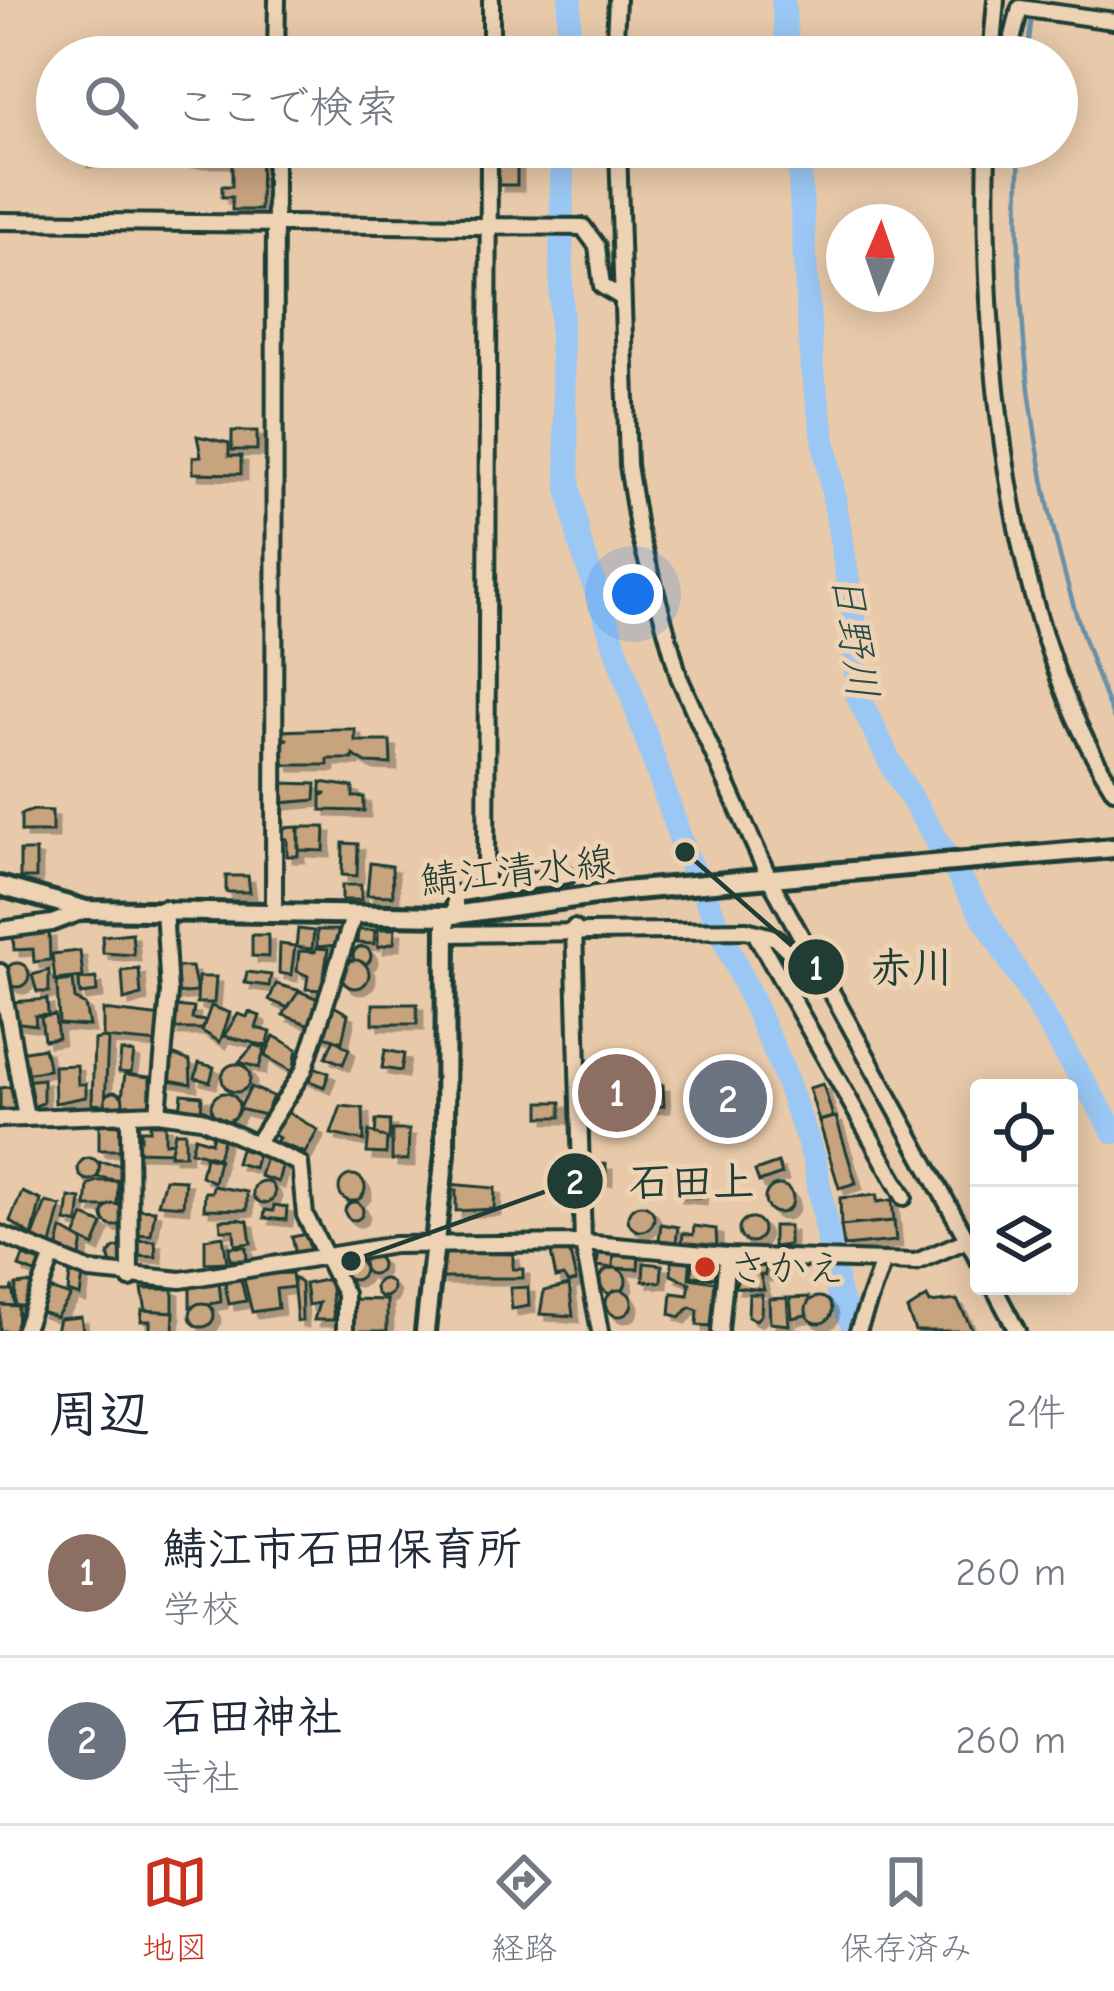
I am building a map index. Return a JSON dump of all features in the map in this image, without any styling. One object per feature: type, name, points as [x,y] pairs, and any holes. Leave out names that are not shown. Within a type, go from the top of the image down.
[{"type":"main road","name":"鯖江清水線","points":[[0,886],[86,910],[164,908],[449,921],[790,875],[1106,848]]},
{"type":"main road","points":[[424,1331],[445,1154],[449,921]]},
{"type":"street","points":[[276,36],[277,0]]},
{"type":"street","points":[[490,36],[491,0]]},
{"type":"street","points":[[615,36],[617,0]]},
{"type":"street","points":[[993,36],[997,0]]},
{"type":"street","points":[[1012,36],[1016,13],[1032,7],[1114,21]]},
{"type":"street","points":[[274,914],[275,168]]},
{"type":"street","points":[[486,884],[489,168]]},
{"type":"street","points":[[617,168],[628,465],[638,528],[680,677],[769,878],[843,1005],[970,1244]]},
{"type":"street","points":[[987,168],[988,342],[1002,441],[1053,660],[1078,726],[1114,790]]},
{"type":"street","points":[[0,221],[583,227],[597,246],[602,286],[620,296]]},
{"type":"street","points":[[568,875],[486,884],[455,894],[449,921],[755,933],[776,938],[843,1005]]},
{"type":"street","points":[[158,1113],[170,993],[164,908]]},
{"type":"street","points":[[0,930],[52,923],[86,910]]},
{"type":"street","points":[[257,1143],[304,1070],[354,914]]},
{"type":"street","points":[[574,928],[583,1243],[599,1331]]},
{"type":"street","points":[[755,933],[904,1197]]},
{"type":"street","points":[[0,972],[26,1118]]},
{"type":"street","points":[[0,1119],[158,1113],[201,1119],[301,1164],[305,1215],[345,1294],[345,1331]]},
{"type":"street","points":[[129,1116],[130,1279]]},
{"type":"street","points":[[0,1234],[52,1258],[130,1279],[181,1280],[394,1245],[583,1243],[727,1256],[916,1262],[968,1240]]},
{"type":"street","points":[[720,1331],[727,1256]]},
{"type":"street","points":[[24,1331],[52,1258]]},
{"type":"street","points":[[858,1331],[883,1261]]},
{"type":"street","points":[[998,1295],[1017,1331]]},
{"type":"building","points":[[232,168],[261,168],[260,210],[232,210],[232,197],[222,197],[222,186],[232,186]]},
{"type":"building","points":[[498,168],[517,168],[517,185],[498,185]]},
{"type":"building","points":[[232,431],[257,431],[257,450],[232,450]]},
{"type":"building","points":[[197,436],[229,443],[229,456],[241,456],[241,474],[193,473],[193,457],[201,456]]},
{"type":"building","points":[[355,729],[355,741],[390,741],[391,764],[366,763],[353,755],[353,759],[328,759],[328,765],[285,765],[280,742],[288,739],[281,739],[280,731]]},
{"type":"building","points":[[321,782],[353,787],[353,797],[364,797],[364,811],[321,810],[321,796],[327,793],[321,793]]},
{"type":"building","points":[[281,783],[316,784],[315,800],[280,803]]},
{"type":"building","points":[[52,811],[52,832],[21,832],[21,814]]},
{"type":"building","points":[[298,827],[298,856],[287,856],[287,839],[280,838],[280,828]]},
{"type":"building","points":[[299,827],[325,827],[324,851],[299,850]]},
{"type":"building","points":[[343,843],[358,844],[357,876],[342,875]]},
{"type":"building","points":[[20,851],[36,851],[36,878],[20,878]]},
{"type":"building","points":[[370,863],[392,866],[393,896],[367,895]]},
{"type":"building","points":[[226,876],[248,876],[250,892],[226,892]]},
{"type":"building","points":[[342,885],[361,885],[361,900],[342,900]]},
{"type":"building","points":[[298,929],[314,931],[312,949],[296,947]]},
{"type":"building","points":[[378,929],[395,929],[394,943],[378,947]]},
{"type":"building","points":[[317,930],[338,930],[337,945],[317,947]]},
{"type":"building","points":[[358,930],[375,930],[374,944],[357,943]]},
{"type":"building","points":[[49,932],[50,960],[34,962],[33,949],[14,950],[13,935]]},
{"type":"building","points":[[132,933],[134,955],[103,953],[102,936]]},
{"type":"building","points":[[252,935],[268,935],[268,957],[252,956]]},
{"type":"building","points":[[280,944],[295,946],[291,975],[279,973]]},
{"type":"building","points":[[362,947],[371,956],[362,965],[353,956]]},
{"type":"building","points":[[316,948],[328,949],[322,990],[306,989],[308,976],[297,971],[299,951],[315,952]]},
{"type":"building","points":[[80,951],[83,977],[55,980],[52,954]]},
{"type":"building","points":[[355,960],[365,964],[369,974],[365,984],[355,988],[345,984],[341,974],[345,964]]},
{"type":"building","points":[[17,963],[26,966],[26,984],[17,987],[8,984],[5,975],[8,966]]},
{"type":"building","points":[[173,967],[192,967],[197,992],[172,994]]},
{"type":"building","points":[[139,969],[141,995],[124,1000],[122,971]]},
{"type":"building","points":[[49,970],[49,992],[37,992],[32,975]]},
{"type":"building","points":[[247,972],[271,975],[269,986],[245,983]]},
{"type":"building","points":[[198,977],[216,977],[214,1003],[197,1003]]},
{"type":"building","points":[[96,978],[97,992],[80,994],[79,980]]},
{"type":"building","points":[[73,980],[75,999],[85,1005],[89,1026],[59,1024],[57,982]]},
{"type":"building","points":[[276,984],[301,991],[291,1009],[269,1000]]},
{"type":"building","points":[[299,991],[318,999],[313,1026],[283,1015]]},
{"type":"building","points":[[47,999],[48,1015],[35,1016],[36,1025],[12,1022],[11,1002]]},
{"type":"building","points":[[330,1004],[348,1014],[342,1042],[319,1034]]},
{"type":"building","points":[[373,1004],[417,1004],[417,1024],[373,1024]]},
{"type":"building","points":[[176,1006],[194,1008],[192,1019],[206,1021],[203,1029],[173,1029]]},
{"type":"building","points":[[211,1006],[230,1013],[220,1042],[202,1031]]},
{"type":"building","points":[[103,1010],[163,1017],[159,1043],[103,1038]]},
{"type":"building","points":[[249,1012],[260,1016],[256,1028],[271,1032],[267,1046],[224,1036],[238,1014],[247,1017]]},
{"type":"building","points":[[55,1015],[58,1038],[44,1040],[41,1017]]},
{"type":"building","points":[[274,1036],[297,1049],[293,1072],[265,1056]]},
{"type":"building","points":[[108,1039],[105,1105],[92,1104],[94,1040]]},
{"type":"building","points":[[334,1039],[349,1049],[343,1064],[326,1057]]},
{"type":"building","points":[[254,1045],[265,1048],[259,1068],[239,1062]]},
{"type":"building","points":[[44,1048],[49,1070],[24,1074],[19,1052]]},
{"type":"building","points":[[385,1050],[404,1054],[401,1071],[382,1068]]},
{"type":"building","points":[[121,1051],[134,1053],[131,1073],[119,1072]]},
{"type":"building","points":[[167,1052],[190,1061],[191,1084],[163,1079]]},
{"type":"building","points":[[199,1063],[214,1067],[210,1082],[195,1078]]},
{"type":"building","points":[[236,1064],[246,1068],[250,1078],[246,1088],[236,1092],[226,1088],[222,1078],[226,1068]]},
{"type":"building","points":[[77,1065],[78,1084],[86,1084],[86,1097],[55,1103],[54,1066]]},
{"type":"building","points":[[309,1065],[329,1073],[324,1087],[304,1079]]},
{"type":"building","points":[[634,1067],[634,1086],[663,1085],[664,1106],[631,1108],[630,1101],[619,1101],[611,1117],[597,1118],[597,1110],[588,1110],[587,1089],[594,1088],[593,1076],[611,1076],[614,1087],[613,1068]]},
{"type":"building","points":[[733,1069],[736,1091],[746,1090],[747,1100],[741,1101],[737,1114],[724,1116],[712,1104],[711,1093],[722,1092],[720,1070]]},
{"type":"building","points":[[125,1074],[150,1077],[150,1111],[121,1105]]},
{"type":"building","points":[[43,1079],[43,1103],[30,1108],[24,1081]]},
{"type":"building","points":[[823,1084],[833,1117],[819,1121],[809,1088]]},
{"type":"building","points":[[16,1086],[20,1110],[0,1112],[0,1088]]},
{"type":"building","points":[[251,1087],[273,1096],[265,1115],[239,1109]]},
{"type":"building","points":[[114,1092],[123,1101],[114,1110],[105,1101]]},
{"type":"building","points":[[225,1093],[235,1097],[239,1107],[235,1117],[225,1121],[215,1117],[211,1107],[215,1097]]},
{"type":"building","points":[[182,1094],[202,1096],[201,1113],[180,1111]]},
{"type":"building","points":[[540,1102],[561,1102],[561,1117],[540,1117]]},
{"type":"building","points":[[341,1106],[363,1108],[364,1141],[331,1134]]},
{"type":"building","points":[[284,1110],[318,1130],[305,1153],[276,1142],[279,1138],[271,1133]]},
{"type":"building","points":[[836,1117],[856,1183],[839,1188],[819,1121]]},
{"type":"building","points":[[376,1120],[390,1121],[389,1140],[375,1139]]},
{"type":"building","points":[[99,1124],[121,1125],[126,1150],[99,1150]]},
{"type":"building","points":[[150,1124],[165,1124],[165,1143],[174,1142],[174,1152],[134,1151],[134,1139],[141,1139],[141,1130],[150,1130]]},
{"type":"building","points":[[392,1130],[409,1130],[408,1160],[392,1160]]},
{"type":"building","points":[[369,1131],[387,1139],[386,1154],[367,1153]]},
{"type":"building","points":[[175,1132],[185,1132],[185,1155],[170,1155]]},
{"type":"building","points":[[213,1134],[223,1139],[218,1158],[191,1151],[195,1137],[211,1142]]},
{"type":"building","points":[[240,1149],[258,1154],[254,1168],[236,1163]]},
{"type":"building","points":[[205,1157],[219,1160],[214,1182],[201,1176]]},
{"type":"building","points":[[266,1157],[283,1162],[278,1182],[260,1176]]},
{"type":"building","points":[[89,1158],[100,1169],[89,1180],[78,1169]]},
{"type":"building","points":[[100,1162],[123,1165],[121,1181],[98,1177]]},
{"type":"building","points":[[778,1163],[782,1174],[759,1182],[755,1171]]},
{"type":"building","points":[[606,1164],[606,1179],[587,1179],[587,1165]]},
{"type":"building","points":[[352,1175],[365,1188],[352,1201],[339,1188]]},
{"type":"building","points":[[165,1179],[185,1180],[183,1206],[158,1204]]},
{"type":"building","points":[[679,1180],[702,1182],[700,1198],[677,1196]]},
{"type":"building","points":[[118,1181],[117,1207],[86,1207],[88,1185]]},
{"type":"building","points":[[264,1181],[275,1192],[264,1203],[253,1192]]},
{"type":"building","points":[[448,1184],[495,1188],[494,1209],[456,1211],[456,1190],[448,1190]]},
{"type":"building","points":[[779,1185],[789,1189],[793,1199],[789,1209],[779,1213],[769,1209],[765,1199],[769,1189]]},
{"type":"building","points":[[213,1186],[247,1192],[247,1210],[204,1209],[205,1192],[212,1192]]},
{"type":"building","points":[[22,1192],[41,1200],[32,1236],[10,1221]]},
{"type":"building","points":[[877,1195],[877,1202],[892,1200],[894,1221],[841,1226],[840,1198]]},
{"type":"building","points":[[69,1197],[81,1199],[78,1224],[66,1221]]},
{"type":"building","points":[[46,1202],[61,1206],[51,1245],[32,1240]]},
{"type":"building","points":[[354,1202],[363,1211],[354,1220],[345,1211]]},
{"type":"building","points":[[114,1204],[125,1215],[114,1226],[103,1215]]},
{"type":"building","points":[[274,1205],[287,1207],[286,1220],[264,1218],[265,1210],[273,1211]]},
{"type":"building","points":[[641,1205],[654,1218],[641,1231],[628,1218]]},
{"type":"building","points":[[136,1209],[155,1210],[151,1235],[135,1234]]},
{"type":"building","points":[[84,1216],[103,1224],[94,1246],[75,1237]]},
{"type":"building","points":[[751,1218],[763,1230],[751,1242],[739,1230]]},
{"type":"building","points":[[220,1220],[248,1221],[251,1243],[235,1245],[234,1230],[221,1230]]},
{"type":"building","points":[[894,1221],[896,1241],[844,1246],[841,1226]]},
{"type":"building","points":[[661,1224],[678,1227],[676,1242],[659,1240]]},
{"type":"building","points":[[694,1226],[716,1229],[717,1248],[682,1243],[683,1233],[693,1235]]},
{"type":"building","points":[[773,1226],[789,1226],[789,1245],[773,1247]]},
{"type":"building","points":[[62,1229],[83,1241],[80,1256],[57,1251]]},
{"type":"building","points":[[307,1234],[310,1252],[296,1255],[292,1237]]},
{"type":"building","points":[[223,1236],[227,1262],[205,1263],[205,1239]]},
{"type":"building","points":[[134,1240],[155,1241],[156,1257],[134,1256]]},
{"type":"building","points":[[119,1247],[129,1257],[119,1267],[109,1257]]},
{"type":"building","points":[[229,1247],[246,1247],[247,1260],[230,1260]]},
{"type":"building","points":[[569,1249],[576,1281],[568,1283],[563,1276],[556,1278],[551,1253]]},
{"type":"building","points":[[599,1250],[614,1251],[613,1268],[597,1266]]},
{"type":"building","points":[[614,1251],[639,1253],[638,1269],[613,1268]]},
{"type":"building","points":[[439,1253],[513,1254],[513,1269],[523,1269],[523,1278],[440,1278]]},
{"type":"building","points":[[672,1255],[691,1256],[689,1278],[715,1282],[712,1326],[697,1325],[698,1310],[690,1307],[680,1317],[670,1314],[672,1293],[688,1295],[690,1283],[671,1275]]},
{"type":"building","points":[[23,1256],[44,1263],[40,1275],[19,1267]]},
{"type":"building","points":[[372,1256],[381,1265],[372,1274],[363,1265]]},
{"type":"building","points":[[694,1257],[717,1260],[715,1278],[691,1276]]},
{"type":"building","points":[[353,1258],[364,1269],[353,1280],[342,1269]]},
{"type":"building","points":[[644,1263],[662,1265],[661,1282],[643,1281]]},
{"type":"building","points":[[736,1263],[766,1264],[765,1275],[760,1275],[764,1290],[734,1287],[739,1278]]},
{"type":"building","points":[[613,1268],[626,1281],[613,1294],[600,1281]]},
{"type":"building","points":[[292,1273],[294,1287],[276,1289],[278,1308],[252,1312],[243,1275]]},
{"type":"building","points":[[70,1274],[83,1276],[80,1296],[68,1292]]},
{"type":"building","points":[[240,1276],[246,1301],[229,1304],[224,1279]]},
{"type":"building","points":[[293,1278],[301,1283],[302,1321],[297,1321]]},
{"type":"building","points":[[330,1279],[334,1320],[314,1320],[319,1303],[308,1305],[305,1284]]},
{"type":"building","points":[[384,1279],[393,1288],[384,1297],[375,1288]]},
{"type":"building","points":[[219,1281],[221,1302],[190,1307],[190,1286]]},
{"type":"building","points":[[34,1283],[29,1306],[15,1306],[16,1285]]},
{"type":"building","points":[[569,1285],[573,1316],[540,1314],[544,1291]]},
{"type":"building","points":[[12,1286],[15,1306],[0,1305],[0,1291],[11,1291]]},
{"type":"building","points":[[528,1287],[529,1306],[512,1309],[510,1288]]},
{"type":"building","points":[[46,1288],[71,1296],[56,1317],[38,1311]]},
{"type":"building","points":[[142,1289],[173,1289],[173,1312],[146,1311]]},
{"type":"building","points":[[619,1290],[632,1303],[619,1316],[606,1303]]},
{"type":"building","points":[[749,1294],[762,1294],[761,1315],[756,1320],[748,1316]]},
{"type":"building","points":[[809,1297],[810,1314],[792,1318],[790,1298]]},
{"type":"building","points":[[819,1297],[832,1310],[819,1323],[806,1310]]},
{"type":"building","points":[[927,1297],[930,1303],[957,1300],[973,1331],[915,1331],[907,1310]]},
{"type":"building","points":[[787,1298],[789,1325],[770,1323],[769,1299]]},
{"type":"building","points":[[352,1299],[387,1300],[387,1331],[354,1331]]},
{"type":"building","points":[[202,1303],[214,1315],[202,1327],[190,1315]]},
{"type":"building","points":[[0,1305],[18,1306],[17,1331],[0,1331]]},
{"type":"building","points":[[142,1310],[174,1312],[173,1331],[150,1331],[150,1321],[141,1321]]},
{"type":"building","points":[[81,1317],[83,1331],[56,1331],[59,1319]]},
{"type":"waterway","points":[[568,36],[570,0]]},
{"type":"waterway","name":"日野川","points":[[783,0],[786,36]]},
{"type":"waterway","points":[[1030,36],[1032,15]]},
{"type":"waterway","points":[[562,168],[561,342],[569,487],[580,543],[685,852],[781,1065],[814,1158],[839,1296],[856,1331]]},
{"type":"waterway","name":"日野川","points":[[799,168],[812,369],[854,615],[857,695],[893,768],[1114,1132]]},
{"type":"waterway","points":[[1019,168],[1020,292],[1036,438],[1067,582],[1114,719]]},
{"type":"place","name":"赤川","points":[[685,852]]},
{"type":"place","name":"鯖江市石田保育所","points":[[617,1093]]},
{"type":"place","name":"石田神社","points":[[728,1099]]},
{"type":"place","name":"石田上","points":[[351,1261]]},
{"type":"place","name":"さかえ","points":[[705,1267]]}]
